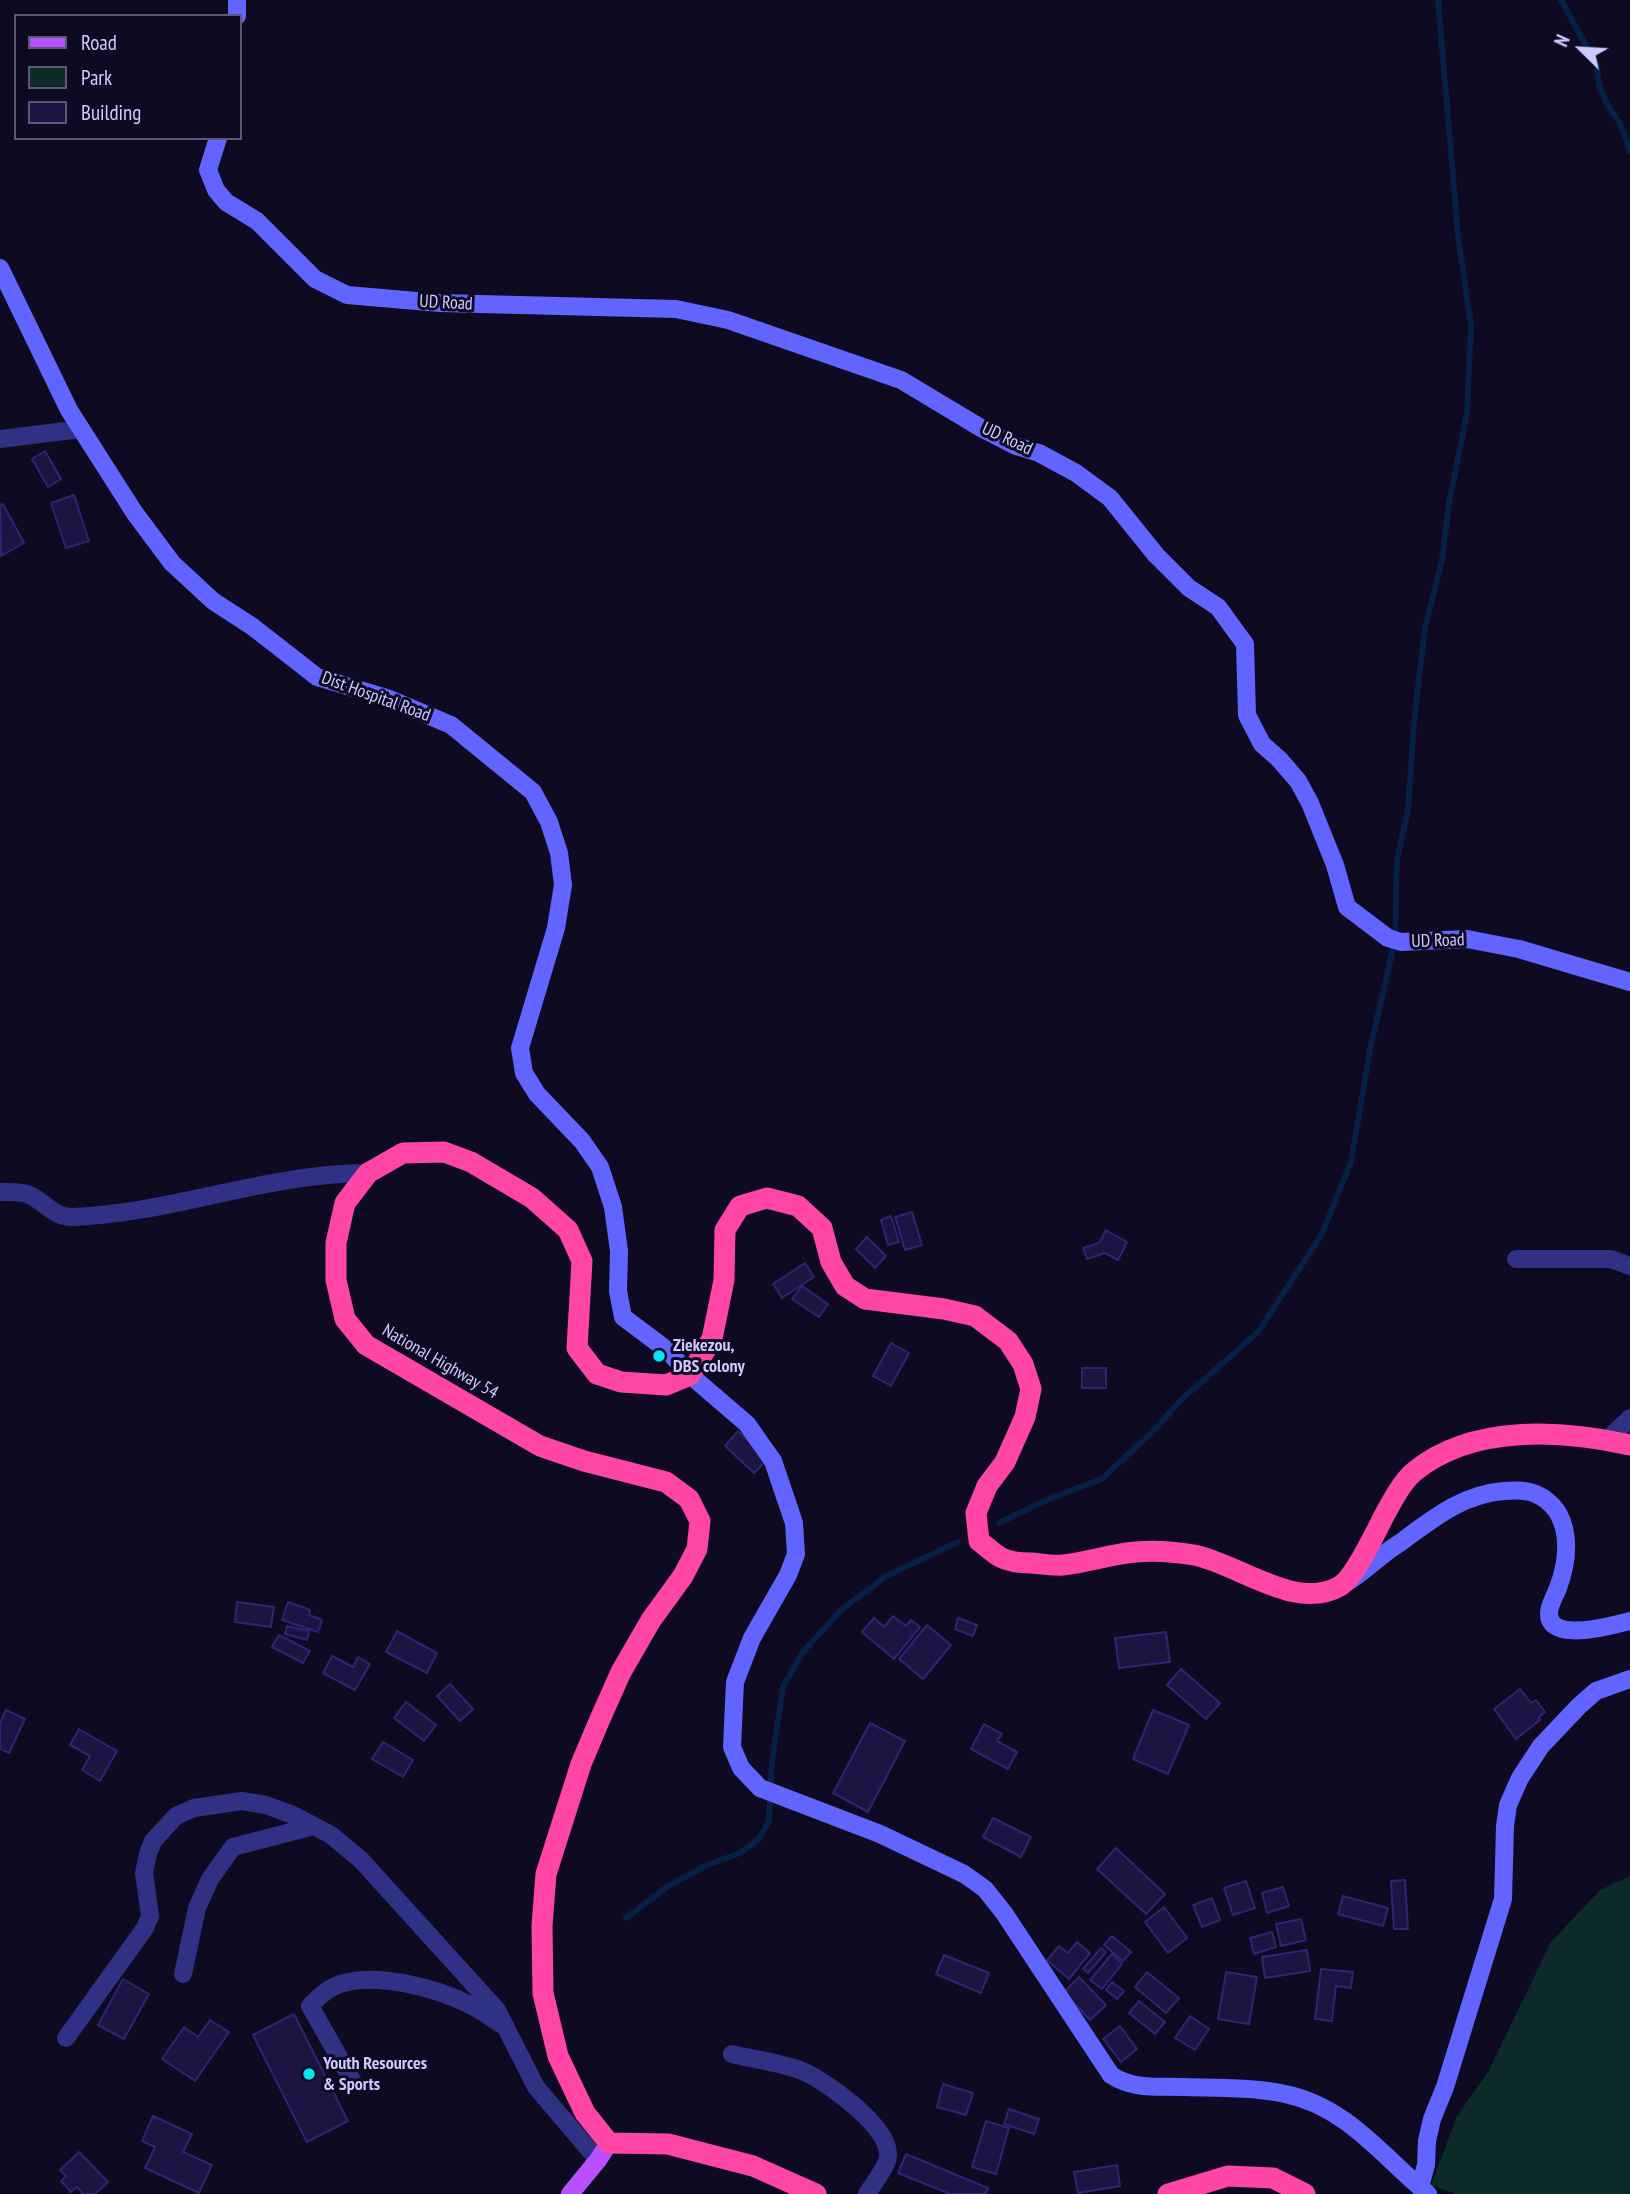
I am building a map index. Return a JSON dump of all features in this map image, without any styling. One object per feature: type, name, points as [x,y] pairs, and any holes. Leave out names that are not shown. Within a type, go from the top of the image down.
[{"type":"highway","name":"National Highway 54","points":[[603,2152],[558,2056],[542,1993],[541,1927],[546,1874],[581,1765],[605,1707],[621,1672],[651,1620],[683,1576],[697,1549],[700,1521],[690,1499],[666,1482],[584,1461],[540,1446],[366,1345],[345,1319],[336,1280],[336,1243],[345,1203],[368,1173],[403,1153],[444,1152],[471,1162],[532,1198],[568,1230],[582,1261],[577,1348],[597,1374],[621,1382],[666,1385],[690,1375]]},
{"type":"highway","points":[[690,1375],[712,1339],[724,1280],[725,1230],[740,1206],[767,1198],[798,1206],[822,1228],[831,1262],[845,1286],[865,1299],[944,1309],[975,1316],[1008,1341],[1023,1364],[1031,1389],[1025,1417],[1005,1462],[987,1486],[976,1513],[979,1541],[1001,1558],[1020,1563],[1060,1566],[1137,1552],[1167,1552],[1196,1556],[1229,1566],[1272,1586],[1320,1594],[1343,1585],[1391,1503],[1413,1472],[1439,1455],[1467,1443],[1546,1434],[1630,1445]]},
{"type":"highway","points":[[603,2152],[668,2144],[753,2166],[816,2194]]},
{"type":"highway","points":[[1168,2194],[1228,2176],[1272,2178],[1305,2194]]},
{"type":"main road","points":[[570,2194],[603,2152]]},
{"type":"street","name":"UD Road","points":[[217,140],[208,170],[216,190],[226,202],[257,221],[315,279],[347,296],[453,304],[676,309],[728,320],[901,380],[981,428],[1016,446],[1039,453],[1076,473],[1110,498],[1156,555],[1189,588],[1218,607],[1245,644],[1247,715],[1262,744],[1298,781],[1310,803],[1335,865],[1347,907],[1388,938],[1401,942],[1467,939],[1519,949],[1630,982]]},
{"type":"street","name":"Dist Hospital Road","points":[[0,268],[69,410],[134,512],[172,563],[213,601],[253,627],[317,677],[387,698],[451,725],[533,792],[549,822],[559,853],[563,885],[556,928],[520,1048],[524,1073],[537,1094],[582,1140],[600,1167],[612,1207],[619,1251],[618,1291],[623,1317],[667,1350],[690,1375],[747,1424],[773,1461],[794,1522],[796,1555],[788,1575],[752,1639],[735,1682],[732,1747],[741,1768],[760,1788],[880,1834],[964,1874],[985,1889],[1004,1913],[1111,2075],[1139,2087],[1239,2089],[1286,2094],[1325,2106],[1350,2123],[1424,2190]]},
{"type":"street","points":[[0,439],[81,429]]},
{"type":"street","points":[[0,1192],[26,1193],[50,1211],[70,1217],[159,1207],[330,1173],[368,1173]]},
{"type":"street","points":[[1516,1259],[1611,1259],[1630,1266]]},
{"type":"street","points":[[1607,1440],[1630,1418]]},
{"type":"street","points":[[1343,1585],[1440,1513],[1485,1493],[1515,1490],[1534,1493],[1549,1502],[1560,1515],[1566,1534],[1567,1559],[1551,1605],[1551,1622],[1561,1629],[1571,1631],[1630,1621]]},
{"type":"street","points":[[1424,2190],[1427,2141],[1432,2119],[1449,2076],[1503,1899],[1508,1805],[1520,1778],[1541,1746],[1579,1706],[1596,1691],[1630,1679]]},
{"type":"street","points":[[66,2038],[145,1928],[150,1916],[144,1873],[153,1841],[176,1816],[194,1808],[242,1801],[266,1805],[293,1815],[331,1835],[361,1860],[497,2010],[536,2087],[603,2152]]},
{"type":"street","points":[[183,1974],[197,1908],[210,1880],[233,1847],[314,1826]]},
{"type":"street","points":[[352,2080],[310,2007],[318,1997],[339,1984],[369,1980],[417,1985],[470,2005],[508,2029]]},
{"type":"street","points":[[732,2054],[804,2072],[836,2090],[880,2132],[887,2146],[887,2161],[867,2194]]},
{"type":"green space","points":[[1630,1876],[1630,2194],[1455,2194],[1431,2185],[1457,2116],[1488,2072],[1551,1942],[1600,1890]]},
{"type":"building","points":[[45,451],[61,479],[48,487],[32,459]]},
{"type":"building","points":[[74,495],[89,541],[66,548],[51,503]]},
{"type":"building","points":[[3,504],[24,543],[1,556],[0,505]]},
{"type":"building","points":[[912,1212],[922,1245],[905,1250],[895,1217]]},
{"type":"building","points":[[891,1216],[899,1242],[888,1245],[881,1220]]},
{"type":"building","points":[[1106,1230],[1127,1242],[1118,1260],[1105,1253],[1087,1259],[1083,1248],[1099,1243]]},
{"type":"building","points":[[867,1237],[886,1256],[875,1268],[856,1249]]},
{"type":"building","points":[[805,1263],[814,1277],[782,1298],[773,1284]]},
{"type":"building","points":[[802,1286],[828,1304],[819,1317],[792,1299]]},
{"type":"building","points":[[891,1343],[909,1353],[891,1386],[873,1376]]},
{"type":"building","points":[[1082,1368],[1106,1368],[1106,1388],[1082,1388]]},
{"type":"building","points":[[738,1431],[768,1459],[754,1473],[725,1446]]},
{"type":"building","points":[[237,1602],[274,1607],[271,1627],[235,1622]]},
{"type":"building","points":[[288,1602],[310,1610],[309,1615],[322,1620],[318,1632],[282,1620]]},
{"type":"building","points":[[893,1616],[906,1626],[911,1620],[920,1627],[894,1659],[862,1632],[874,1618],[884,1627]]},
{"type":"building","points":[[958,1618],[977,1625],[973,1636],[955,1629]]},
{"type":"building","points":[[927,1625],[951,1645],[923,1679],[899,1659]]},
{"type":"building","points":[[287,1626],[309,1631],[307,1640],[285,1634]]},
{"type":"building","points":[[397,1631],[437,1653],[427,1673],[386,1652]]},
{"type":"building","points":[[1166,1632],[1170,1662],[1119,1668],[1115,1638]]},
{"type":"building","points":[[279,1635],[310,1651],[303,1663],[272,1647]]},
{"type":"building","points":[[332,1656],[353,1667],[358,1657],[370,1664],[355,1690],[323,1673]]},
{"type":"building","points":[[1181,1669],[1220,1703],[1206,1719],[1167,1685]]},
{"type":"building","points":[[450,1684],[473,1709],[460,1721],[437,1696]]},
{"type":"building","points":[[1520,1689],[1531,1703],[1536,1700],[1545,1712],[1539,1717],[1540,1720],[1516,1739],[1494,1709]]},
{"type":"building","points":[[406,1702],[436,1725],[424,1741],[394,1718]]},
{"type":"building","points":[[6,1710],[25,1719],[9,1753],[0,1749],[0,1723]]},
{"type":"building","points":[[1153,1710],[1189,1725],[1168,1774],[1133,1759]]},
{"type":"building","points":[[870,1723],[905,1741],[868,1812],[833,1793]]},
{"type":"building","points":[[984,1724],[1002,1734],[997,1741],[1017,1752],[1008,1769],[971,1749]]},
{"type":"building","points":[[79,1729],[117,1751],[100,1781],[82,1770],[90,1756],[70,1745]]},
{"type":"building","points":[[383,1742],[413,1760],[403,1777],[372,1759]]},
{"type":"building","points":[[993,1818],[1031,1837],[1021,1857],[983,1837]]},
{"type":"building","points":[[1116,1848],[1165,1894],[1146,1914],[1097,1869]]},
{"type":"building","points":[[1405,1880],[1408,1929],[1394,1929],[1391,1881]]},
{"type":"building","points":[[1246,1881],[1255,1908],[1233,1915],[1224,1888]]},
{"type":"building","points":[[1283,1887],[1289,1906],[1267,1913],[1262,1893]]},
{"type":"building","points":[[1343,1896],[1388,1908],[1383,1926],[1338,1914]]},
{"type":"building","points":[[1212,1898],[1220,1920],[1202,1927],[1193,1905]]},
{"type":"building","points":[[1164,1907],[1187,1938],[1168,1953],[1145,1922]]},
{"type":"building","points":[[1301,1919],[1306,1940],[1281,1946],[1276,1924]]},
{"type":"building","points":[[1272,1932],[1276,1947],[1254,1954],[1250,1938]]},
{"type":"building","points":[[1112,1936],[1131,1952],[1123,1961],[1104,1945]]},
{"type":"building","points":[[1077,1942],[1090,1953],[1069,1979],[1047,1960],[1059,1946],[1068,1953]]},
{"type":"building","points":[[1101,1948],[1106,1952],[1088,1973],[1083,1969]]},
{"type":"building","points":[[1307,1950],[1310,1971],[1265,1978],[1262,1957]]},
{"type":"building","points":[[1112,1954],[1122,1964],[1102,1989],[1090,1980]]},
{"type":"building","points":[[944,1955],[989,1973],[981,1993],[936,1974]]},
{"type":"building","points":[[1321,1969],[1353,1972],[1351,1988],[1336,1986],[1332,2021],[1315,2019]]},
{"type":"building","points":[[1147,1972],[1179,1998],[1166,2013],[1135,1987]]},
{"type":"building","points":[[1226,1972],[1257,1977],[1249,2024],[1218,2019]]},
{"type":"building","points":[[1079,1977],[1106,2005],[1090,2020],[1064,1992]]},
{"type":"building","points":[[123,1979],[149,1994],[124,2039],[98,2025]]},
{"type":"building","points":[[1112,1982],[1124,1991],[1117,1999],[1106,1990]]},
{"type":"building","points":[[1139,2001],[1165,2022],[1155,2034],[1129,2013]]},
{"type":"building","points":[[294,2014],[348,2121],[307,2142],[253,2035]]},
{"type":"building","points":[[1190,2016],[1209,2029],[1195,2050],[1175,2038]]},
{"type":"building","points":[[210,2020],[229,2032],[195,2081],[162,2059],[184,2027],[198,2037]]},
{"type":"building","points":[[1120,2026],[1137,2049],[1121,2062],[1103,2039]]},
{"type":"building","points":[[943,2084],[973,2093],[966,2115],[937,2107]]},
{"type":"building","points":[[1009,2109],[1039,2119],[1034,2134],[1004,2124]]},
{"type":"building","points":[[153,2116],[192,2134],[183,2152],[212,2165],[199,2193],[145,2168],[155,2147],[142,2141]]},
{"type":"building","points":[[986,2121],[1009,2128],[996,2174],[972,2167]]},
{"type":"building","points":[[79,2152],[108,2182],[95,2194],[83,2194],[77,2187],[71,2192],[61,2181],[66,2176],[60,2170]]},
{"type":"building","points":[[906,2154],[988,2188],[986,2194],[950,2194],[898,2173]]},
{"type":"building","points":[[1117,2165],[1120,2186],[1078,2193],[1074,2172]]},
{"type":"waterway","points":[[1370,1050],[1395,940],[1397,859],[1408,810],[1414,722],[1425,628],[1442,560],[1449,503],[1467,413],[1471,325],[1458,235],[1438,0]]},
{"type":"waterway","points":[[1561,0],[1597,65],[1599,85],[1608,106],[1620,123],[1630,151]]},
{"type":"waterway","points":[[999,1523],[1051,1498],[1102,1479],[1155,1429],[1181,1400],[1258,1332],[1322,1234],[1351,1162],[1370,1050]]},
{"type":"waterway","points":[[626,1918],[667,1887],[705,1866],[740,1853],[759,1839],[769,1821],[772,1760],[783,1687],[802,1653],[841,1610],[888,1575],[958,1542]]},
{"type":"place","name":"Ziekezou, DBS colony","points":[[659,1356]]},
{"type":"place","name":"Youth Resources & Sports","points":[[309,2074]]}]
